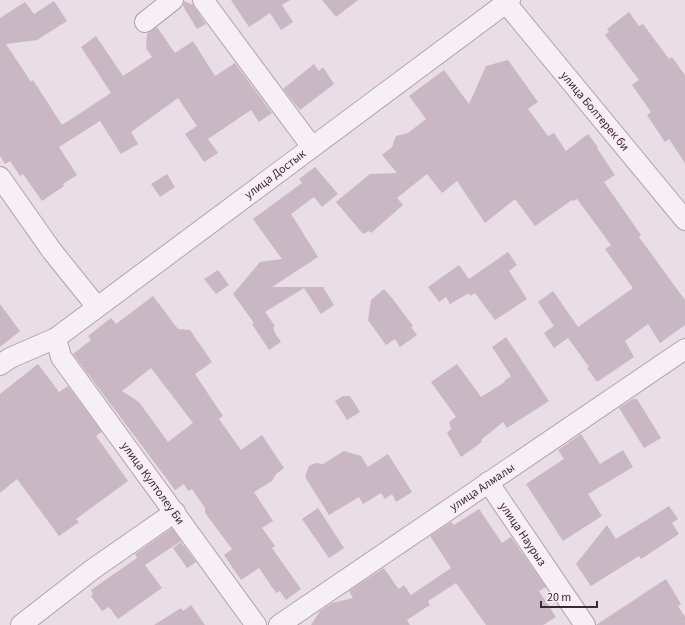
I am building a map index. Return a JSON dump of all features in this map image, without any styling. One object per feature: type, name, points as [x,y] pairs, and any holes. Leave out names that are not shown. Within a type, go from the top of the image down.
[{"type":"street","points":[[145,22],[173,0]]},
{"type":"street","points":[[203,0],[312,147]]},
{"type":"street","name":"улица Достык","points":[[0,365],[10,358],[48,342],[97,307],[508,1]]},
{"type":"street","name":"улица Болтерек би","points":[[508,1],[685,220]]},
{"type":"street","points":[[0,177],[52,251],[97,307]]},
{"type":"street","name":"улица Култолеу Би","points":[[48,342],[62,357],[256,625]]},
{"type":"street","name":"улица Алмалы","points":[[279,625],[685,349]]},
{"type":"street","name":"улица Наурыз","points":[[488,482],[585,625]]},
{"type":"street","points":[[21,625],[93,568],[175,512]]},
{"type":"building","points":[[231,0],[290,0],[282,5],[293,22],[281,30],[270,13],[249,27]]},
{"type":"building","points":[[322,0],[358,0],[336,17]]},
{"type":"building","points":[[54,1],[67,21],[37,40],[6,44],[31,82],[33,80],[62,125],[111,93],[81,47],[96,36],[123,76],[152,57],[146,48],[147,34],[157,27],[175,53],[193,41],[215,76],[235,63],[272,113],[259,122],[251,110],[208,139],[218,153],[204,162],[185,134],[197,126],[178,98],[131,132],[138,144],[121,154],[100,121],[59,147],[77,175],[42,201],[23,174],[20,176],[10,161],[5,164],[0,156],[0,18],[25,2],[34,14]]},
{"type":"building","points":[[184,1],[193,5],[206,24],[197,29],[183,6]]},
{"type":"building","points":[[629,12],[639,26],[643,24],[669,59],[672,57],[685,75],[685,163],[669,139],[665,142],[647,115],[651,112],[632,85],[639,80],[605,35],[609,32],[607,29]]},
{"type":"building","points":[[508,60],[538,102],[528,109],[548,136],[554,133],[566,151],[588,134],[598,147],[597,148],[615,175],[604,182],[641,235],[639,237],[685,300],[685,325],[660,343],[648,324],[625,341],[634,357],[597,382],[587,368],[589,367],[568,338],[554,348],[544,333],[554,326],[538,302],[553,291],[578,327],[633,288],[605,249],[611,245],[577,199],[572,200],[535,226],[515,199],[485,223],[457,181],[442,193],[427,174],[397,198],[403,205],[371,233],[369,231],[363,234],[336,202],[370,174],[397,173],[382,155],[392,147],[396,136],[408,133],[426,119],[409,96],[444,70],[469,104],[486,66]]},
{"type":"building","points":[[314,64],[319,71],[323,67],[334,84],[300,110],[283,89]]},
{"type":"building","points":[[315,167],[338,194],[322,207],[314,197],[291,214],[318,257],[272,287],[323,287],[334,305],[321,314],[304,288],[265,312],[275,326],[273,327],[275,333],[281,342],[269,350],[252,324],[254,323],[233,294],[260,262],[282,259],[253,219],[302,183],[299,179]]},
{"type":"building","points":[[167,174],[175,187],[160,197],[151,184]]},
{"type":"building","points":[[508,252],[517,265],[509,271],[527,299],[495,320],[475,293],[470,296],[469,293],[450,304],[446,297],[439,302],[428,287],[459,265],[469,279]]},
{"type":"building","points":[[218,270],[229,285],[216,294],[204,279]]},
{"type":"building","points":[[384,289],[413,326],[411,327],[417,335],[400,347],[395,339],[386,345],[368,320],[371,300]]},
{"type":"building","points":[[153,296],[178,329],[190,330],[212,362],[195,374],[223,416],[219,419],[241,450],[262,435],[284,468],[276,474],[272,481],[254,492],[273,521],[262,528],[275,546],[272,548],[301,589],[286,600],[280,591],[276,593],[259,568],[241,580],[224,555],[232,549],[205,513],[205,508],[192,489],[188,491],[184,484],[175,490],[73,354],[91,340],[88,336],[111,318],[116,324]],"holes":[[[151,368],[193,423],[168,442],[139,402],[122,391]]]},
{"type":"building","points":[[0,304],[20,331],[0,347]]},
{"type":"building","points":[[506,337],[549,401],[507,428],[503,422],[481,440],[482,442],[461,457],[447,433],[451,429],[449,422],[456,417],[431,382],[457,364],[481,397],[505,382],[504,381],[511,376],[492,347]]},
{"type":"building","points":[[38,364],[59,392],[68,386],[102,432],[96,436],[128,481],[76,519],[79,522],[59,536],[17,479],[0,493],[0,394]]},
{"type":"building","points":[[343,396],[350,396],[360,412],[347,420],[335,401]]},
{"type":"building","points":[[633,399],[637,399],[661,438],[644,448],[619,408]]},
{"type":"building","points":[[581,434],[600,464],[623,450],[633,467],[588,494],[602,516],[563,541],[526,484],[564,459],[558,450]]},
{"type":"building","points":[[344,451],[361,456],[368,467],[388,454],[412,492],[396,502],[392,494],[385,499],[381,493],[363,504],[359,497],[329,515],[305,477],[309,466],[316,463],[323,464]]},
{"type":"building","points":[[669,506],[678,519],[672,523],[679,534],[641,559],[639,556],[591,586],[576,564],[607,525],[616,539]]},
{"type":"building","points":[[318,508],[344,548],[329,558],[302,519]]},
{"type":"building","points":[[479,509],[502,543],[511,537],[546,587],[539,591],[556,617],[543,625],[486,625],[456,583],[428,601],[430,605],[407,620],[410,625],[311,625],[320,611],[332,603],[353,598],[349,591],[384,568],[399,589],[404,585],[411,595],[451,568],[430,536],[451,522],[454,525]]},
{"type":"building","points":[[172,528],[181,541],[145,565],[162,588],[118,619],[109,607],[102,611],[91,596],[93,594],[91,590],[137,558],[135,554]]},
{"type":"building","points":[[181,542],[196,562],[187,568],[173,548]]},
{"type":"building","points":[[666,579],[681,604],[678,606],[685,617],[685,625],[596,625]]},
{"type":"building","points":[[191,605],[205,625],[154,625],[181,608],[183,611]]}]
